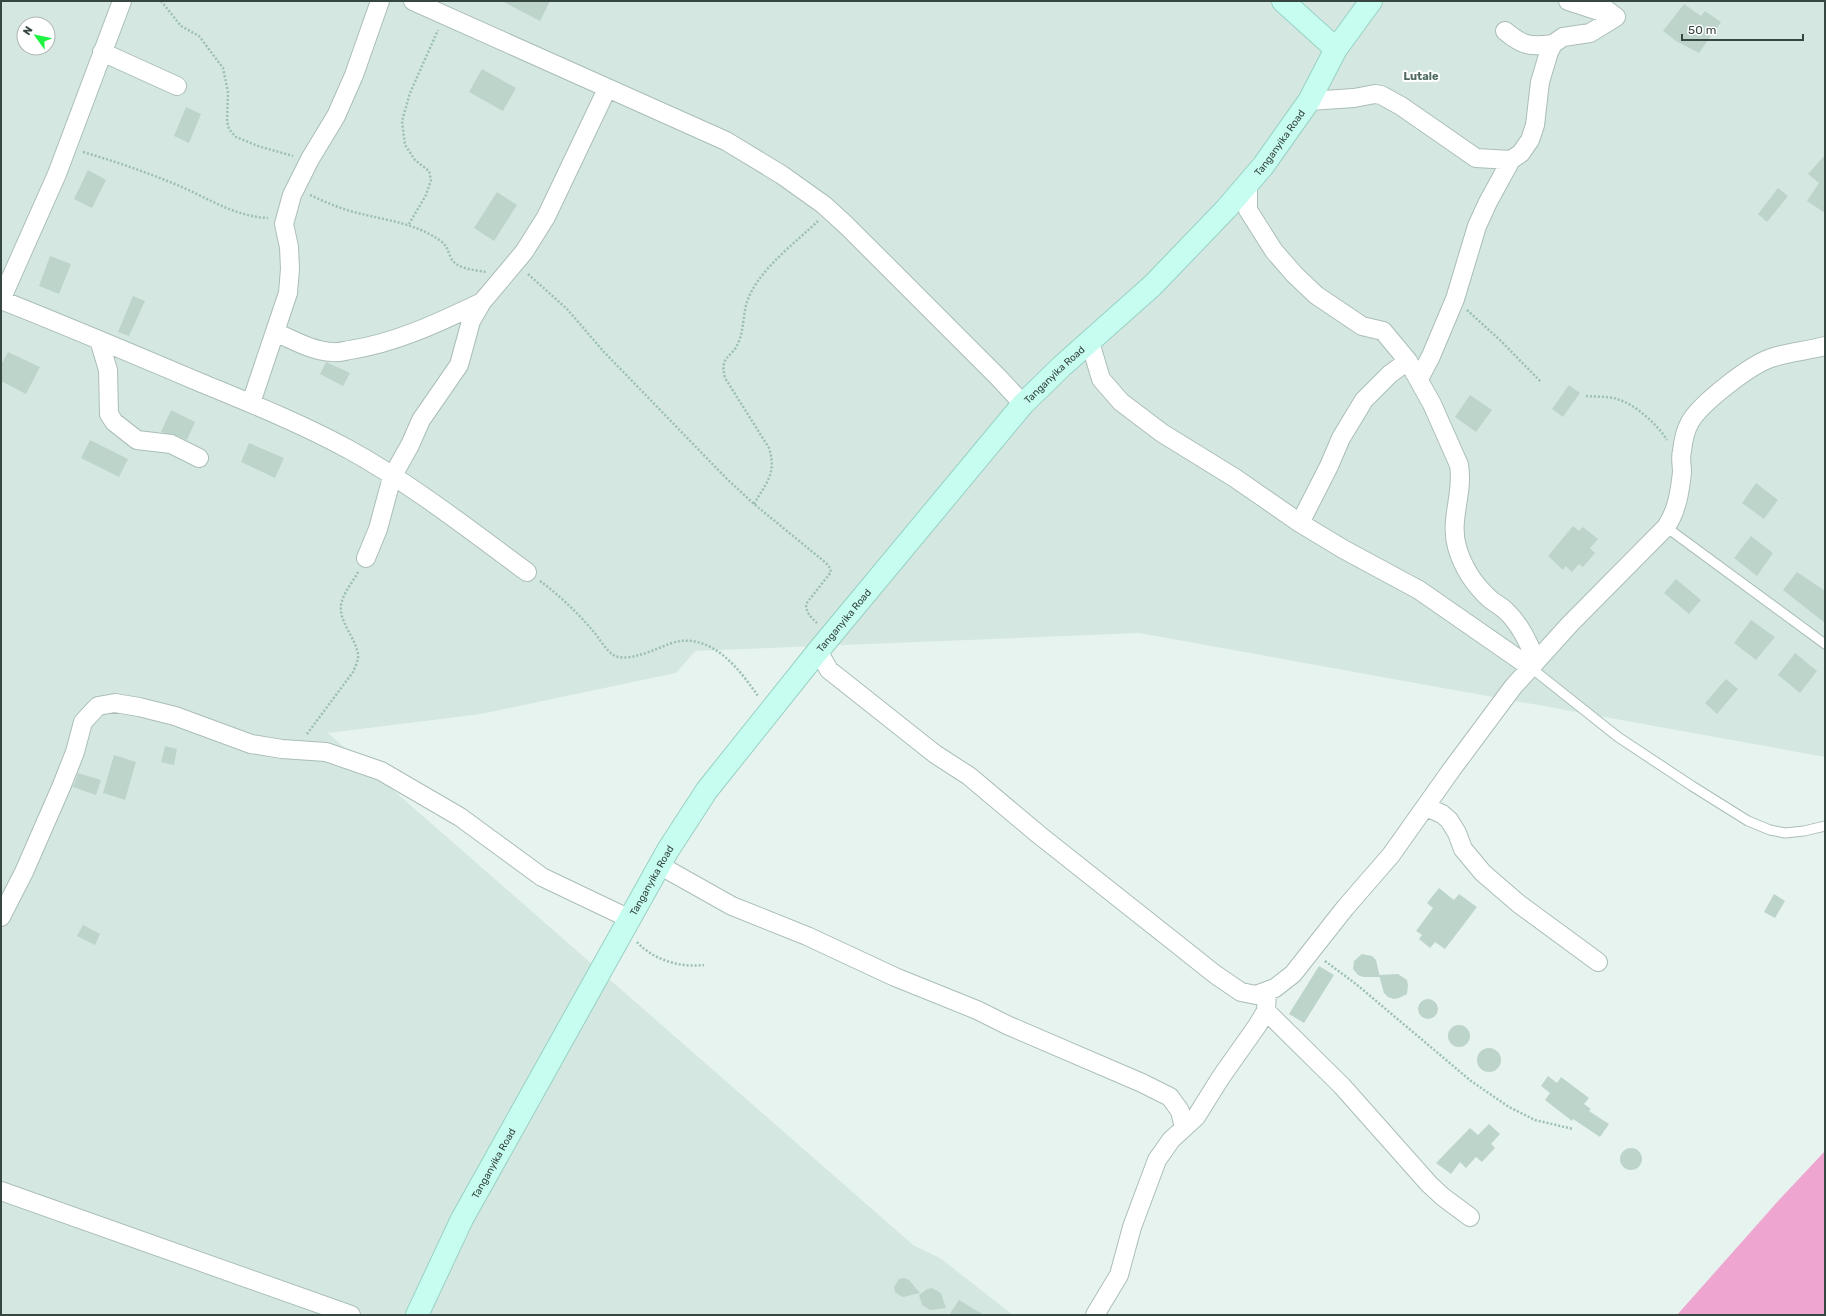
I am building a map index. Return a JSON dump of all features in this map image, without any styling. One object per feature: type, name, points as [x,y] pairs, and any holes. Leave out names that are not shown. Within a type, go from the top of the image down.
[{"type":"street","points":[[122,1],[57,174],[1,300],[251,403],[336,443],[392,477],[527,572]]},
{"type":"street","points":[[251,403],[288,293],[290,269],[289,247],[284,224],[286,216],[296,188],[310,159],[336,116],[354,76],[380,1]]},
{"type":"street","points":[[412,1],[726,141],[782,175],[830,210],[863,241],[1023,404]]},
{"type":"street","points":[[1283,1],[1336,49]]},
{"type":"street","name":"Tanganyika Road","points":[[417,1315],[462,1219],[628,924],[659,865],[707,790],[768,711],[1023,404],[1062,366],[1153,285],[1184,254],[1248,184],[1263,166],[1309,101],[1336,49],[1371,1]]},
{"type":"street","points":[[1568,1],[1616,17]]},
{"type":"street","points":[[1600,1],[1603,7],[1616,17]]},
{"type":"street","points":[[1505,31],[1523,44],[1540,46],[1553,44],[1563,37],[1590,33],[1616,17]]},
{"type":"street","points":[[1419,379],[1431,356],[1455,299],[1477,226],[1488,202],[1511,160],[1521,152],[1530,140],[1535,125],[1540,82],[1553,44]]},
{"type":"street","points":[[102,52],[176,86]]},
{"type":"street","points":[[366,558],[380,522],[392,477],[410,446],[421,420],[459,365],[471,321],[482,302],[510,269],[546,217],[607,88]]},
{"type":"street","points":[[1309,101],[1354,98],[1375,94],[1401,106],[1476,158],[1511,160]]},
{"type":"street","points":[[1248,184],[1248,210],[1274,251],[1294,274],[1316,295],[1362,326],[1383,331],[1408,361],[1419,379],[1432,404],[1459,465],[1461,476],[1454,521],[1454,534],[1456,546],[1463,564],[1475,584],[1505,610],[1515,621],[1528,641],[1533,663]]},
{"type":"street","points":[[275,332],[307,346],[332,352],[364,348],[394,339],[434,324],[482,302]]},
{"type":"street","points":[[99,340],[108,370],[109,414],[114,422],[137,440],[171,444],[199,458]]},
{"type":"street","points":[[1090,342],[1101,379],[1121,402],[1162,433],[1235,478],[1300,523],[1343,549],[1419,590],[1533,663]]},
{"type":"street","points":[[818,651],[829,670],[936,754],[970,776],[1038,834],[1216,975],[1241,992],[1256,995],[1275,988],[1293,974],[1392,855],[1498,706],[1533,663],[1666,527],[1676,508],[1682,471],[1681,453],[1684,437],[1691,421],[1703,406],[1758,364],[1772,357],[1825,346]]},
{"type":"street","points":[[1300,523],[1329,466],[1341,438],[1364,400],[1390,374],[1408,361]]},
{"type":"street","points":[[1,917],[24,872],[62,786],[83,722],[98,706],[115,704],[139,707],[175,716],[251,744],[294,750],[326,752],[381,771],[460,817],[542,877],[628,924]]},
{"type":"street","points":[[1426,807],[1442,814],[1449,820],[1457,833],[1463,849],[1483,873],[1519,904],[1598,962]]},
{"type":"street","points":[[659,865],[732,906],[807,936],[895,977],[977,1010],[1006,1025],[1142,1083],[1170,1097],[1180,1111],[1184,1128]]},
{"type":"street","points":[[1095,1315],[1119,1275],[1132,1227],[1157,1160],[1171,1140],[1196,1117],[1266,1011],[1267,991]]},
{"type":"street","points":[[1266,1011],[1342,1086],[1429,1184],[1443,1197],[1470,1216]]},
{"type":"street","points":[[1,1189],[352,1315]]},
{"type":"lane","points":[[1666,527],[1825,644]]},
{"type":"lane","points":[[1533,663],[1618,737],[1748,821],[1770,830],[1785,833],[1804,831],[1825,826]]},
{"type":"path","points":[[161,1],[182,26],[199,36],[223,68],[228,92],[226,121],[229,129],[236,137],[277,153],[310,159]]},
{"type":"path","points":[[409,224],[426,195],[431,180],[429,171],[416,160],[404,146],[402,121],[418,72],[445,15]]},
{"type":"path","points":[[66,147],[132,167],[246,215],[266,218],[286,216]]},
{"type":"path","points":[[296,188],[339,208],[409,224],[442,242],[448,248],[451,260],[463,268],[510,269],[567,309],[604,352],[700,453],[754,504],[826,563],[831,572],[810,597],[806,604],[806,609],[809,615],[818,624],[836,630]]},
{"type":"path","points":[[754,504],[772,474],[773,461],[769,448],[725,378],[722,367],[725,360],[735,350],[740,339],[747,302],[753,288],[773,264],[830,210]]},
{"type":"path","points":[[1455,299],[1501,341],[1541,382]]},
{"type":"path","points":[[1586,396],[1616,399],[1625,402],[1643,415],[1664,434],[1682,471]]},
{"type":"path","points":[[294,750],[317,723],[355,668],[358,656],[340,612],[342,599],[366,558]]},
{"type":"path","points":[[527,572],[557,594],[594,631],[604,646],[616,656],[629,658],[653,651],[678,641],[700,642],[727,658],[748,681],[768,711]]},
{"type":"path","points":[[628,924],[643,949],[655,956],[667,961],[691,967],[704,965]]},
{"type":"path","points":[[1311,951],[1356,984],[1470,1081],[1509,1107],[1535,1120],[1573,1129]]},
{"type":"shaded area","points":[[1,1],[1825,1],[1825,757],[1139,633],[695,651],[676,673],[481,714],[328,733],[913,1245],[940,1258],[1013,1315],[1,1315]]},
{"type":"shaded area","points":[[1825,1151],[1825,1315],[1677,1315],[1779,1200]]},
{"type":"building","points":[[502,1],[550,1],[540,21]]},
{"type":"building","points":[[1684,4],[1701,16],[1705,11],[1721,22],[1699,53],[1676,41],[1663,31]]},
{"type":"building","points":[[482,69],[516,88],[503,111],[469,92]]},
{"type":"building","points":[[186,107],[201,114],[189,143],[174,136]]},
{"type":"building","points":[[1825,155],[1825,213],[1807,201],[1819,183],[1808,174]]},
{"type":"building","points":[[88,170],[106,180],[92,208],[74,199]]},
{"type":"building","points":[[1778,188],[1788,196],[1767,222],[1758,214]]},
{"type":"building","points":[[497,192],[517,205],[494,241],[474,228]]},
{"type":"building","points":[[50,256],[71,264],[59,294],[39,286]]},
{"type":"building","points":[[133,296],[145,301],[129,336],[118,332]]},
{"type":"building","points":[[8,352],[40,367],[26,394],[1,381],[1,365]]},
{"type":"building","points":[[326,362],[350,373],[343,386],[320,374]]},
{"type":"building","points":[[1569,385],[1580,393],[1563,417],[1552,409]]},
{"type":"building","points":[[1470,395],[1492,410],[1476,432],[1455,417]]},
{"type":"building","points":[[171,410],[195,422],[187,440],[175,435],[161,432]]},
{"type":"building","points":[[90,440],[128,459],[119,477],[81,458]]},
{"type":"building","points":[[249,443],[284,458],[275,478],[241,462]]},
{"type":"building","points":[[1756,483],[1778,500],[1764,519],[1742,503]]},
{"type":"building","points":[[1573,526],[1579,531],[1583,527],[1598,539],[1590,548],[1595,553],[1583,567],[1579,564],[1572,572],[1566,566],[1563,570],[1548,556]]},
{"type":"building","points":[[1751,536],[1773,553],[1757,576],[1734,558]]},
{"type":"building","points":[[1797,572],[1825,591],[1825,623],[1783,590]]},
{"type":"building","points":[[1676,579],[1701,600],[1689,614],[1664,593]]},
{"type":"building","points":[[1751,620],[1775,637],[1756,660],[1734,643]]},
{"type":"building","points":[[1795,653],[1817,671],[1800,693],[1778,675]]},
{"type":"building","points":[[1726,679],[1738,689],[1717,714],[1705,703]]},
{"type":"building","points":[[165,746],[177,749],[174,765],[161,762]]},
{"type":"building","points":[[114,755],[136,762],[125,800],[103,793]]},
{"type":"building","points":[[78,773],[101,780],[96,795],[73,787]]},
{"type":"building","points":[[1439,888],[1454,900],[1459,894],[1477,907],[1445,949],[1435,942],[1430,948],[1419,939],[1422,935],[1416,931],[1433,908],[1427,903]]},
{"type":"building","points":[[1774,894],[1785,901],[1775,918],[1764,912]]},
{"type":"building","points":[[83,925],[100,934],[95,945],[77,936]]},
{"type":"building","points":[[1362,954],[1372,956],[1376,960],[1380,977],[1363,977],[1358,975],[1353,969],[1354,961]]},
{"type":"building","points":[[1319,966],[1334,975],[1304,1023],[1289,1014]]},
{"type":"building","points":[[1398,974],[1407,980],[1407,994],[1394,999],[1388,997],[1384,993],[1379,975]]},
{"type":"building","points":[[1428,999],[1435,1002],[1438,1009],[1435,1016],[1428,1019],[1421,1016],[1418,1009],[1421,1002]]},
{"type":"building","points":[[1459,1025],[1467,1028],[1470,1036],[1467,1044],[1459,1047],[1451,1044],[1448,1036],[1451,1028]]},
{"type":"building","points":[[1489,1048],[1497,1052],[1501,1060],[1497,1068],[1489,1072],[1481,1068],[1477,1060],[1481,1052]]},
{"type":"building","points":[[1548,1076],[1557,1083],[1561,1077],[1589,1098],[1584,1104],[1591,1109],[1589,1111],[1609,1124],[1600,1137],[1573,1119],[1572,1121],[1545,1100],[1550,1093],[1541,1086]]},
{"type":"building","points":[[1489,1124],[1500,1134],[1491,1144],[1495,1148],[1482,1162],[1476,1157],[1466,1168],[1460,1162],[1451,1174],[1436,1163],[1470,1128],[1478,1135]]},
{"type":"building","points":[[1631,1148],[1639,1151],[1642,1159],[1639,1167],[1631,1170],[1623,1167],[1620,1159],[1623,1151]]},
{"type":"building","points":[[904,1278],[909,1280],[920,1293],[903,1297],[895,1292],[894,1287],[899,1279]]},
{"type":"building","points":[[932,1288],[941,1293],[946,1308],[930,1310],[922,1305],[919,1295],[927,1289]]},
{"type":"building","points":[[959,1300],[984,1315],[949,1315]]},
{"type":"district","name":"Lutale","points":[[1421,76]]}]
